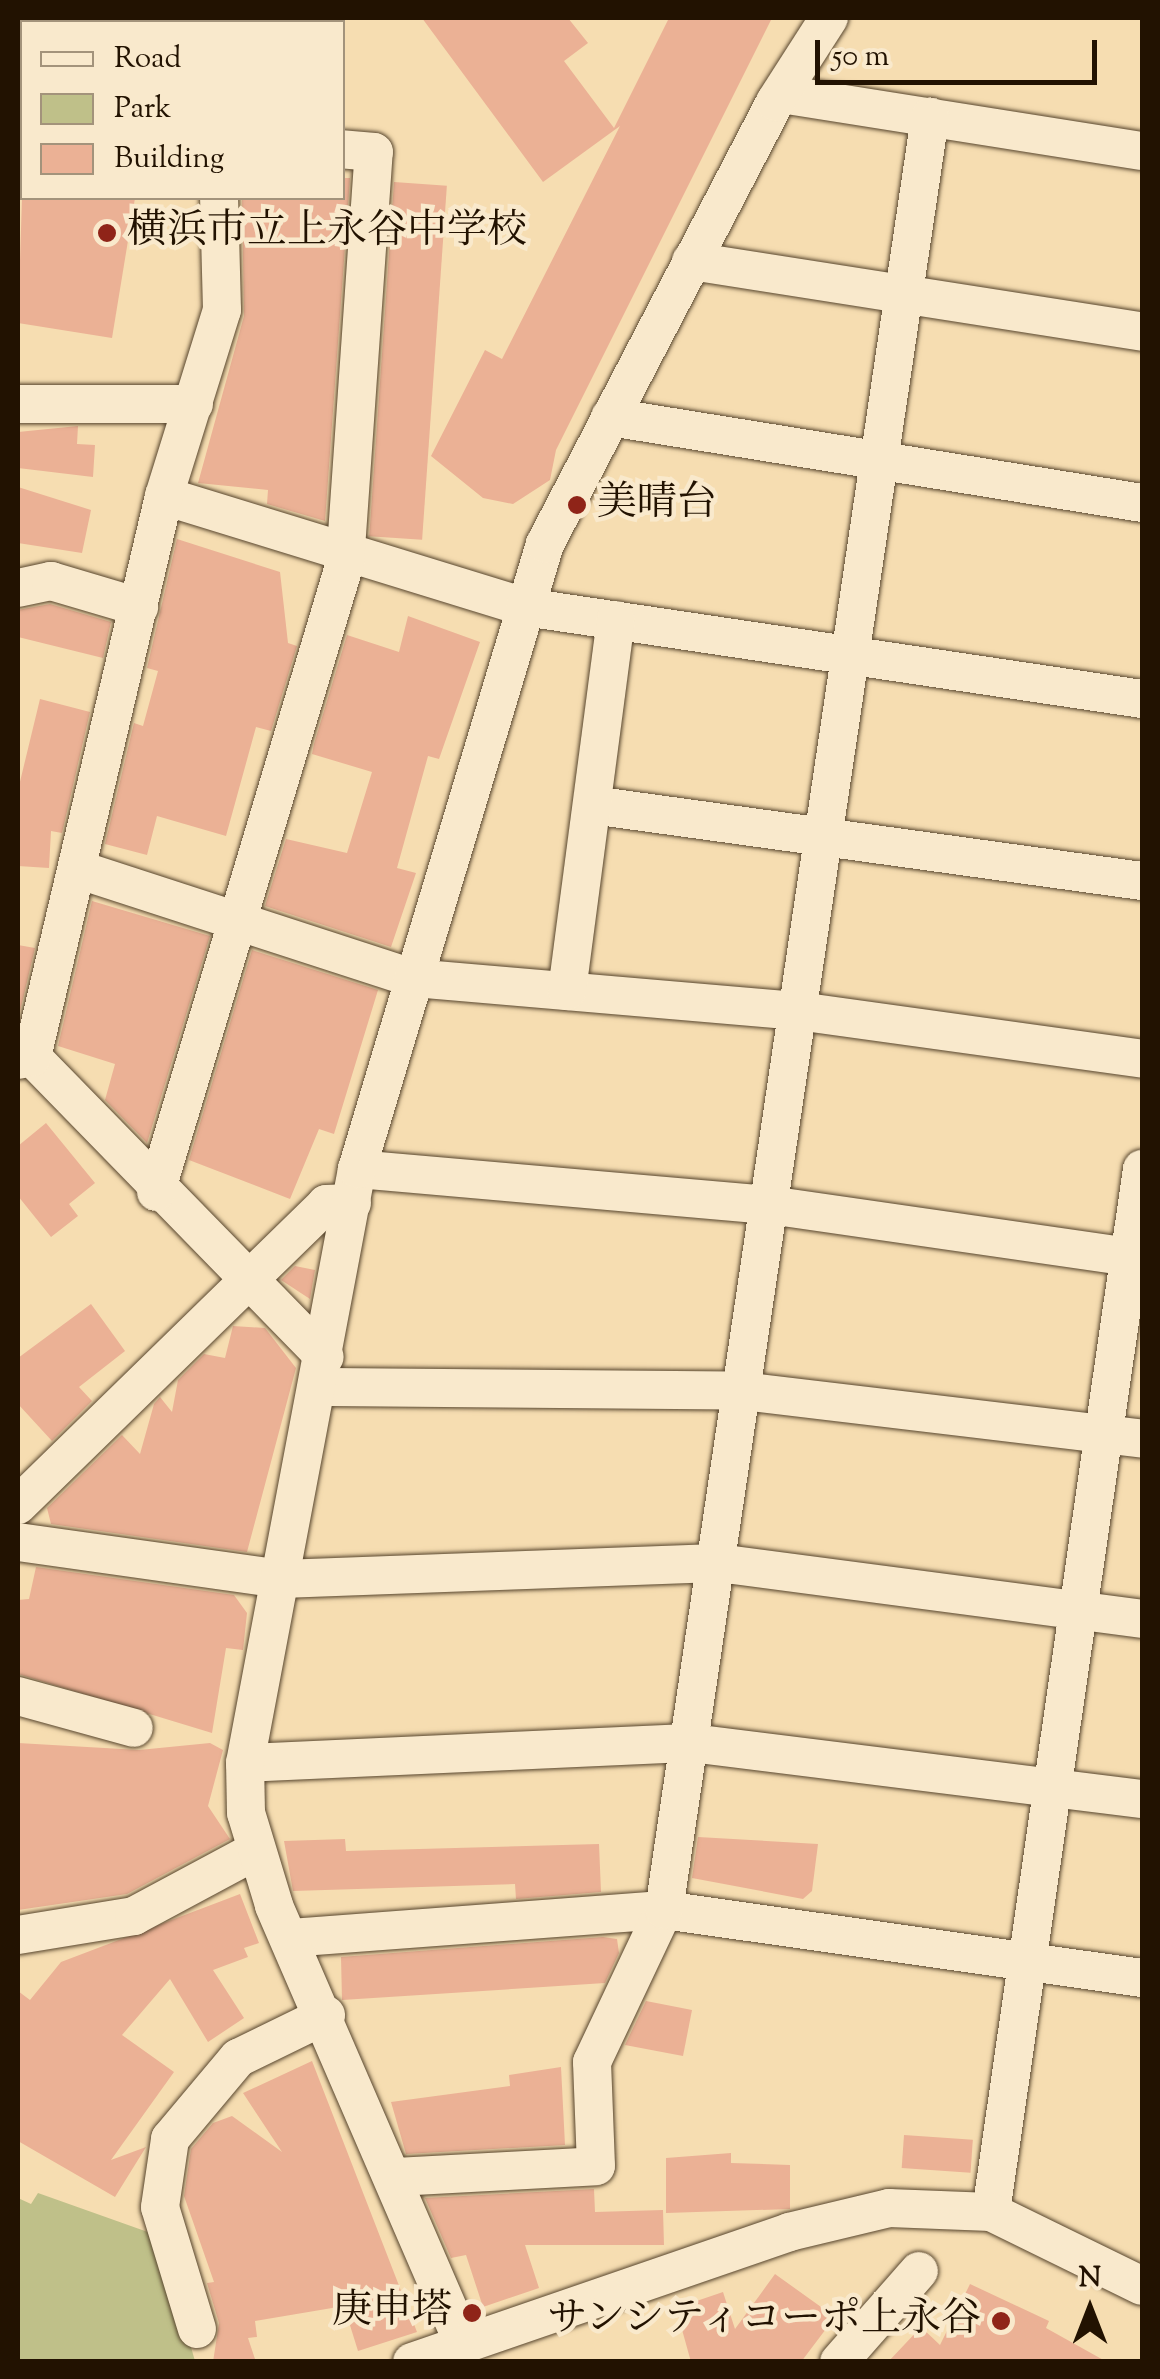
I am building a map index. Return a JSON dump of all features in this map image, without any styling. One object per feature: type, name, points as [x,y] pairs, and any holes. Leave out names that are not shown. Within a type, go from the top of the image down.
[{"type":"street","points":[[464,2345],[255,1851],[246,1763],[355,1186],[413,978],[546,544],[691,261],[781,94],[829,18]]},
{"type":"street","points":[[781,94],[1142,151]]},
{"type":"street","points":[[396,2177],[596,2166],[592,2062],[664,1910],[930,117]]},
{"type":"street","points":[[156,1192],[346,552],[374,152],[345,149]]},
{"type":"street","points":[[218,200],[222,310],[164,496],[77,869],[25,1059],[248,1282],[322,1372],[742,1391],[1142,1439]]},
{"type":"street","points":[[691,261],[1142,332]]},
{"type":"street","points":[[18,404],[194,404]]},
{"type":"street","points":[[610,418],[1142,502]]},
{"type":"street","points":[[164,496],[525,607],[1142,699]]},
{"type":"street","points":[[18,588],[51,581],[139,607]]},
{"type":"street","points":[[567,991],[616,620]]},
{"type":"street","points":[[592,804],[1142,881]]},
{"type":"street","points":[[77,869],[238,917],[413,978],[798,1011],[1142,1059]]},
{"type":"street","points":[[974,2216],[1029,1962],[1104,1434],[1136,1258],[1142,1170]]},
{"type":"street","points":[[18,1505],[326,1204],[355,1186],[769,1206],[1136,1258]]},
{"type":"street","points":[[18,1542],[280,1580],[718,1562],[1142,1619]]},
{"type":"street","points":[[18,1696],[134,1728]]},
{"type":"street","points":[[246,1763],[690,1743],[1142,1799]]},
{"type":"street","points":[[18,1936],[134,1916],[255,1851]]},
{"type":"street","points":[[290,1938],[664,1910],[1142,1978]]},
{"type":"street","points":[[197,2329],[160,2207],[170,2139],[238,2058],[326,2016]]},
{"type":"street","points":[[412,2362],[788,2232],[888,2208],[974,2216],[1142,2286]]},
{"type":"street","points":[[839,2362],[919,2271]]},
{"type":"green space","points":[[38,2193],[159,2236],[195,2361],[18,2362],[18,2198],[31,2204]]},
{"type":"building","points":[[422,18],[568,18],[588,43],[564,61],[614,128],[669,18],[772,18],[556,450],[550,480],[513,504],[483,498],[431,456],[485,350],[502,359],[620,126],[543,182]]},
{"type":"building","points":[[345,178],[350,178],[325,521],[267,504],[268,490],[198,483],[244,316],[242,200],[345,200]]},
{"type":"building","points":[[394,182],[447,186],[422,540],[369,536]]},
{"type":"building","points":[[22,200],[135,200],[112,338],[18,323]]},
{"type":"building","points":[[78,426],[77,444],[95,445],[93,477],[18,468],[18,432]]},
{"type":"building","points":[[18,487],[91,510],[82,553],[18,543]]},
{"type":"building","points":[[177,539],[280,572],[288,643],[297,646],[271,731],[256,727],[226,836],[157,816],[147,855],[105,844],[134,723],[143,726],[158,671],[147,668]]},
{"type":"building","points":[[50,604],[111,622],[103,658],[18,637],[18,610]]},
{"type":"building","points":[[408,616],[480,642],[439,759],[428,756],[397,868],[416,873],[391,947],[265,906],[286,839],[347,853],[372,772],[312,754],[314,744],[347,635],[399,652]]},
{"type":"building","points":[[40,699],[90,712],[62,833],[51,831],[49,868],[18,866],[18,790]]},
{"type":"building","points":[[92,901],[210,936],[147,1143],[105,1100],[115,1064],[58,1046]]},
{"type":"building","points":[[18,945],[35,948],[18,1020]]},
{"type":"building","points":[[252,950],[378,990],[334,1134],[319,1129],[290,1199],[189,1160]]},
{"type":"building","points":[[46,1123],[95,1183],[69,1204],[78,1216],[51,1237],[18,1196],[18,1146]]},
{"type":"building","points":[[295,1266],[315,1270],[310,1299],[281,1280]]},
{"type":"building","points":[[91,1304],[125,1351],[79,1387],[92,1401],[52,1441],[18,1404],[18,1358]]},
{"type":"building","points":[[233,1326],[265,1328],[296,1368],[247,1552],[51,1524],[47,1508],[122,1435],[140,1454],[154,1404],[160,1397],[172,1412],[178,1380],[204,1354],[225,1358]]},
{"type":"building","points":[[36,1567],[234,1595],[247,1613],[243,1650],[226,1648],[212,1733],[18,1674],[18,1600],[29,1599]]},
{"type":"building","points":[[18,1743],[139,1750],[210,1743],[223,1750],[208,1806],[230,1839],[127,1894],[18,1910]]},
{"type":"building","points":[[698,1837],[818,1844],[812,1891],[803,1899],[692,1878]]},
{"type":"building","points":[[345,1839],[346,1851],[599,1844],[601,1892],[516,1899],[515,1884],[293,1891],[284,1841]]},
{"type":"building","points":[[240,1894],[259,1943],[244,1948],[248,1957],[213,1970],[244,2018],[208,2042],[170,1979],[122,2035],[174,2072],[111,2160],[146,2147],[115,2197],[18,2141],[18,1991],[30,2000],[61,1962]]},
{"type":"building","points":[[617,1939],[619,1953],[605,1983],[342,2000],[341,1957]]},
{"type":"building","points":[[646,2001],[692,2010],[683,2056],[625,2045]]},
{"type":"building","points":[[312,2061],[417,2332],[358,2351],[344,2306],[255,2321],[257,2337],[248,2338],[256,2362],[213,2362],[219,2323],[207,2283],[214,2282],[184,2196],[191,2149],[213,2123],[232,2116],[282,2152],[243,2093]]},
{"type":"building","points":[[561,2067],[565,2145],[406,2154],[391,2102],[510,2086],[509,2075]]},
{"type":"building","points":[[904,2135],[973,2140],[971,2173],[902,2168]]},
{"type":"building","points":[[731,2153],[731,2163],[790,2165],[790,2209],[666,2213],[666,2158]]},
{"type":"building","points":[[594,2189],[595,2212],[663,2210],[664,2245],[525,2245],[539,2288],[483,2307],[466,2255],[451,2258],[425,2198]]},
{"type":"building","points":[[775,2274],[835,2317],[801,2362],[691,2362],[676,2308],[723,2292],[735,2329]]},
{"type":"building","points":[[970,2284],[1049,2321],[1046,2328],[1107,2362],[888,2362],[921,2327],[940,2345]]},
{"type":"place","name":"横浜市立上永谷中学校","points":[[107,233]]},
{"type":"place","name":"美晴台","points":[[577,505]]},
{"type":"place","name":"庚申塔","points":[[472,2313]]},
{"type":"place","name":"サンシティコーポ上永谷","points":[[1001,2321]]}]
